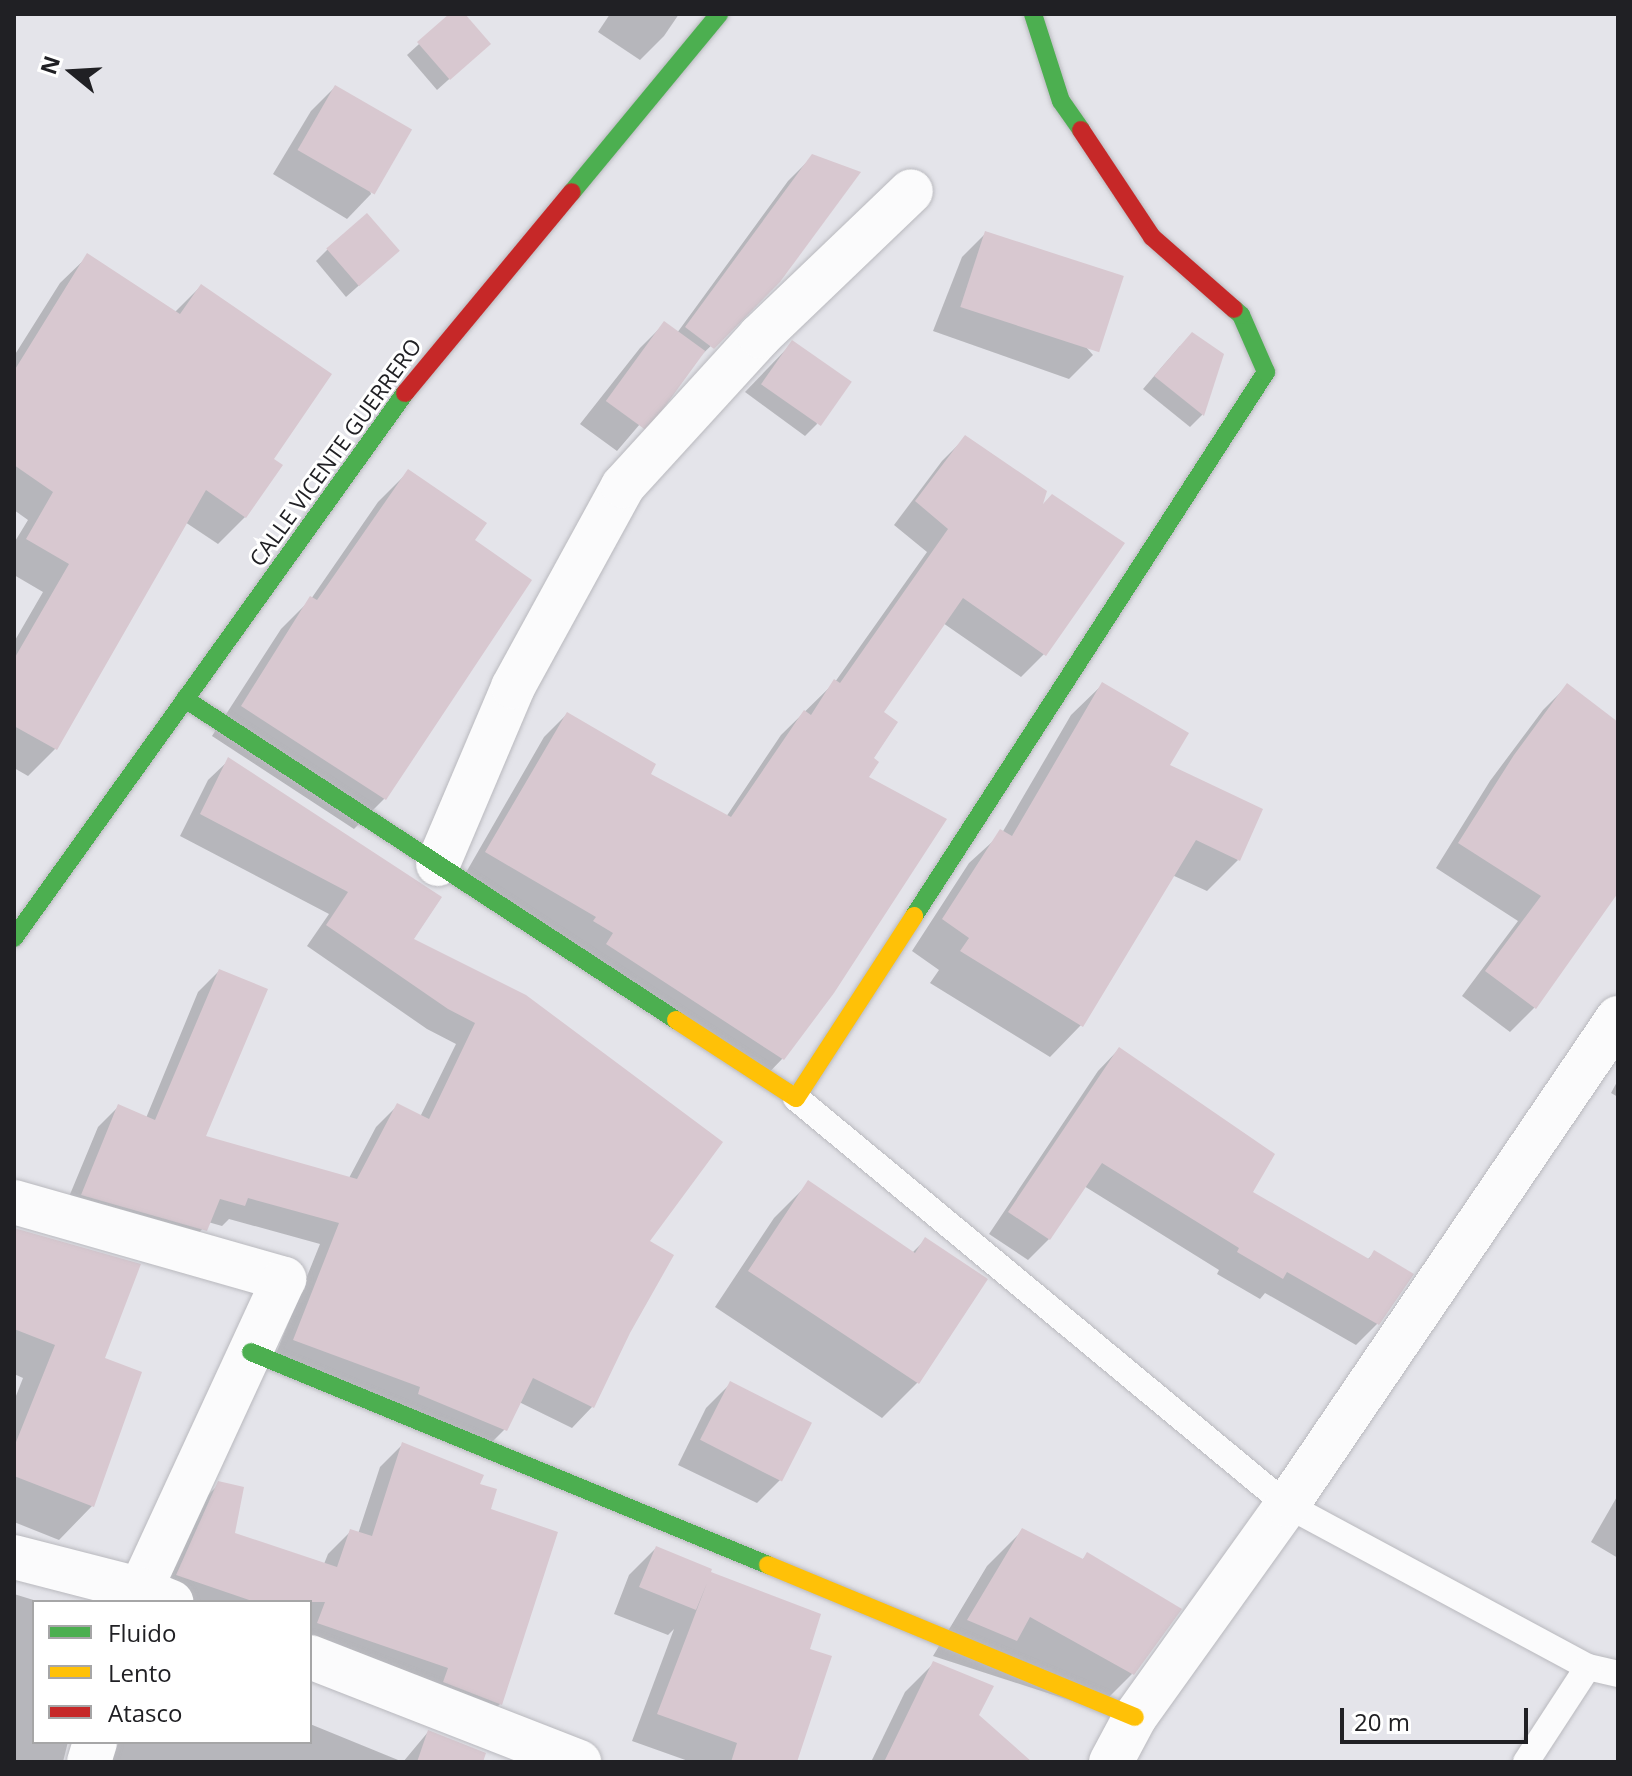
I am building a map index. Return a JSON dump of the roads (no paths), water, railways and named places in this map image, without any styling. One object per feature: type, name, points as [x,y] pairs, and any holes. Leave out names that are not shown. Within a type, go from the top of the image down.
[{"type":"street","name":"CALLE VICENTE GUERRERO","points":[[14,938],[405,393],[719,14]]},
{"type":"street","points":[[185,699],[796,1098],[1266,372],[1241,315],[1152,237],[1061,101],[1033,14]]},
{"type":"street","points":[[438,864],[513,687],[623,486],[760,336],[911,191]]},
{"type":"street","points":[[1111,1762],[1135,1717],[1287,1505],[1618,1018]]},
{"type":"street","points":[[14,1202],[284,1279],[148,1598],[14,1557]]},
{"type":"street","points":[[251,1352],[1135,1717]]},
{"type":"street","points":[[312,1658],[579,1762]]},
{"type":"lane","points":[[796,1098],[1287,1505],[1588,1667],[1618,1674]]},
{"type":"lane","points":[[1526,1762],[1588,1667]]}]
